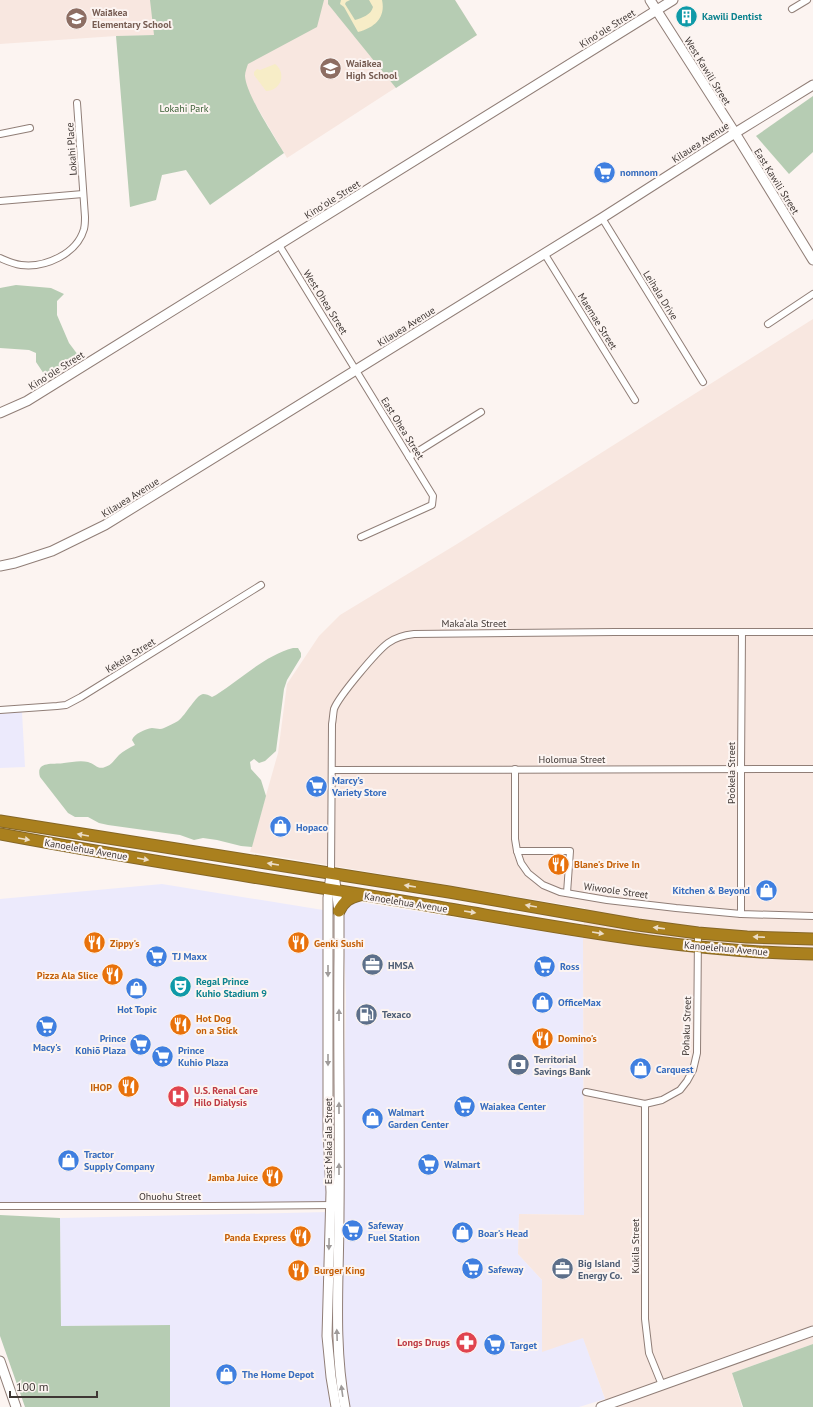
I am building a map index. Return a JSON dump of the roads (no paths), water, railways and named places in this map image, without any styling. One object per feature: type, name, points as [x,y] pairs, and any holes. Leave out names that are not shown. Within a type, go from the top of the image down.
[{"type":"highway","points":[[0,816],[14,823]]},
{"type":"highway","name":"Kanoelehua Avenue","points":[[0,821],[333,874],[638,925],[698,933],[747,937],[813,939]]},
{"type":"highway","name":"Kanoelehua Avenue","points":[[0,834],[253,878],[333,889],[638,940],[698,947],[813,954]]},
{"type":"highway","points":[[339,911],[343,902],[351,897],[362,894]]},
{"type":"street","name":"West Kawili Street","points":[[650,0],[735,133]]},
{"type":"street","name":"Kinoʻole Street","points":[[0,413],[27,401],[673,0]]},
{"type":"street","points":[[792,9],[807,0]]},
{"type":"street","name":"Kilauea Avenue","points":[[0,566],[15,563],[52,551],[105,525],[602,218],[813,85]]},
{"type":"street","name":"Lokahi Place","points":[[0,258],[22,265],[34,265],[54,260],[72,248],[79,240],[84,228],[85,216],[77,103]]},
{"type":"street","points":[[0,134],[30,128]]},
{"type":"street","name":"East Kawili Street","points":[[735,133],[813,260]]},
{"type":"street","points":[[0,200],[84,194]]},
{"type":"street","name":"Leihala Drive","points":[[602,218],[703,382]]},
{"type":"street","name":"West Ohea Street","points":[[279,245],[356,370]]},
{"type":"street","name":"Maemae Street","points":[[544,254],[635,400]]},
{"type":"street","points":[[768,324],[813,294]]},
{"type":"street","name":"East Ohea Street","points":[[356,370],[433,496],[432,505],[361,537]]},
{"type":"street","points":[[409,457],[481,412]]},
{"type":"street","name":"Kekela Street","points":[[0,710],[66,705],[261,585]]},
{"type":"street","name":"Po‘okela Street","points":[[741,914],[740,768],[742,632]]},
{"type":"street","name":"Maka‘ala Street","points":[[333,874],[332,724],[334,709],[341,696],[388,643],[402,636],[422,634],[813,632]]},
{"type":"street","name":"Holomua Street","points":[[332,770],[813,769]]},
{"type":"street","name":"Wiwoole Street","points":[[515,770],[517,851],[522,863],[533,878],[548,888],[566,893],[607,900],[741,914],[813,916]]},
{"type":"street","points":[[517,851],[570,851],[566,893]]},
{"type":"street","name":"East Makaʻala Street","points":[[333,874],[328,950],[328,1131],[339,1269],[337,1336],[340,1374],[345,1407]]},
{"type":"street","name":"East Makaʻala Street","points":[[333,889],[339,911],[335,1205],[327,1336],[336,1407]]},
{"type":"street","name":"Pohaku Street","points":[[586,1092],[645,1104],[662,1100],[676,1093],[687,1081],[693,1070],[697,1053],[698,933]]},
{"type":"street","name":"Kukila Street","points":[[645,1104],[645,1319],[649,1353],[662,1385]]},
{"type":"street","name":"Ohuohu Street","points":[[0,1206],[335,1205]]},
{"type":"street","points":[[601,1407],[813,1331]]},
{"type":"street","points":[[0,1361],[16,1407]]},
{"type":"place","name":"Kawili Dentist","points":[[686,16]]},
{"type":"place","name":"Waiākea Elementary School","points":[[76,18]]},
{"type":"place","name":"Waiākea High School","points":[[330,69]]},
{"type":"place","name":"nomnom","points":[[605,172]]},
{"type":"place","name":"Marcy’s Variety Store","points":[[317,786]]},
{"type":"place","name":"Hopaco","points":[[280,827]]},
{"type":"place","name":"Blane's Drive In","points":[[559,864]]},
{"type":"place","name":"Kitchen & Beyond","points":[[766,890]]},
{"type":"place","name":"Zippy's","points":[[94,943]]},
{"type":"place","name":"Genki Sushi","points":[[298,943]]},
{"type":"place","name":"TJ Maxx","points":[[157,956]]},
{"type":"place","name":"HMSA","points":[[372,965]]},
{"type":"place","name":"Ross","points":[[544,966]]},
{"type":"place","name":"Pizza Ala Slice","points":[[113,975]]},
{"type":"place","name":"Regal Prince Kuhio Stadium 9","points":[[180,987]]},
{"type":"place","name":"Hot Topic","points":[[137,989]]},
{"type":"place","name":"OfficeMax","points":[[542,1002]]},
{"type":"place","name":"Texaco","points":[[367,1014]]},
{"type":"place","name":"Hot Dog on a Stick","points":[[180,1024]]},
{"type":"place","name":"Macy's","points":[[47,1027]]},
{"type":"place","name":"Domino's","points":[[543,1038]]},
{"type":"place","name":"Prince Kūhiō Plaza","points":[[141,1044]]},
{"type":"place","name":"Prince Kuhio Plaza","points":[[163,1056]]},
{"type":"place","name":"Territorial Savings Bank","points":[[519,1065]]},
{"type":"place","name":"Carquest","points":[[640,1069]]},
{"type":"place","name":"IHOP","points":[[128,1087]]},
{"type":"place","name":"U.S. Renal Care Hilo Dialysis","points":[[178,1096]]},
{"type":"place","name":"Waiakea Center","points":[[464,1106]]},
{"type":"place","name":"Walmart Garden Center","points":[[372,1118]]},
{"type":"place","name":"Tractor Supply Company","points":[[69,1160]]},
{"type":"place","name":"Walmart","points":[[429,1164]]},
{"type":"place","name":"Jamba Juice","points":[[273,1177]]},
{"type":"place","name":"Safeway Fuel Station","points":[[352,1231]]},
{"type":"place","name":"Boar's Head","points":[[463,1233]]},
{"type":"place","name":"Panda Express","points":[[301,1237]]},
{"type":"place","name":"Safeway","points":[[472,1269]]},
{"type":"place","name":"Big Island Energy Co.","points":[[563,1269]]},
{"type":"place","name":"Burger King","points":[[299,1270]]},
{"type":"place","name":"Longs Drugs","points":[[466,1342]]},
{"type":"place","name":"Target","points":[[494,1345]]},
{"type":"place","name":"The Home Depot","points":[[227,1374]]},
{"type":"park label","name":"Lokahi Park","points":[[184,108]]}]
